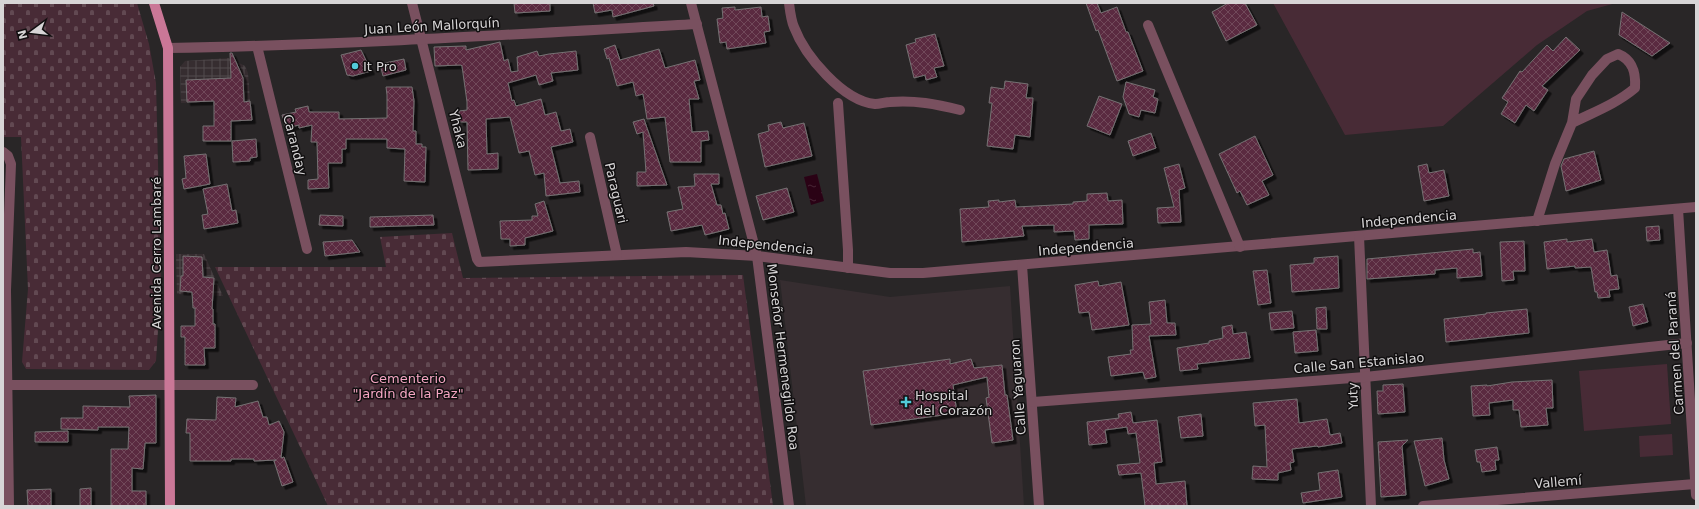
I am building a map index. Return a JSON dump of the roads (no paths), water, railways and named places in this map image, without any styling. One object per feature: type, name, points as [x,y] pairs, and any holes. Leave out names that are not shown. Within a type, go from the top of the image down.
[{"type":"main road","name":"Avenida Cerro Lambaré","points":[[154,3],[168,48],[170,506]]},
{"type":"street","name":"Yhaka","points":[[412,3],[478,261]]},
{"type":"street","name":"Monseñor Hermenegildo Roa","points":[[691,3],[757,256],[789,506]]},
{"type":"street","points":[[789,3],[793,26],[810,54],[831,80],[858,100],[876,104],[890,102],[932,103],[960,110]]},
{"type":"street","name":"Juan León Mallorquín","points":[[168,48],[422,40],[696,24]]},
{"type":"street","points":[[1148,25],[1240,246]]},
{"type":"street","name":"Caranday","points":[[257,46],[307,249]]},
{"type":"street","points":[[1537,221],[1555,164],[1572,122],[1576,99],[1592,75],[1607,59],[1618,54],[1624,56],[1633,66],[1636,77],[1635,88],[1618,101],[1572,122]]},
{"type":"street","points":[[838,103],[848,268]]},
{"type":"street","name":"Paraguari","points":[[590,137],[617,255]]},
{"type":"street","points":[[3,152],[8,156],[11,164],[6,290],[5,385],[9,506]]},
{"type":"street","name":"Independencia","points":[[478,261],[686,252],[757,256],[890,273],[923,273],[1022,266],[1696,207]]},
{"type":"street","name":"Carmen del Paraná","points":[[1678,209],[1687,343],[1694,412],[1696,495]]},
{"type":"street","name":"Yuty","points":[[1360,236],[1371,506]]},
{"type":"street","name":"Calle Yaguaron","points":[[1022,266],[1033,402],[1039,506]]},
{"type":"street","name":"Calle San Estanislao","points":[[1033,402],[1365,377],[1687,343]]},
{"type":"street","points":[[5,385],[252,385]]},
{"type":"street","name":"Vallemí","points":[[1423,506],[1695,484]]},
{"type":"water","points":[[817,174],[824,201],[811,205],[804,177]]},
{"type":"place","name":"It Pro","points":[[355,66]]},
{"type":"place","name":"Hospital del Corazón","points":[[906,402]]},
{"type":"park label","name":"Cementerio \"Jardín de la Paz\"","points":[[408,386]]}]
